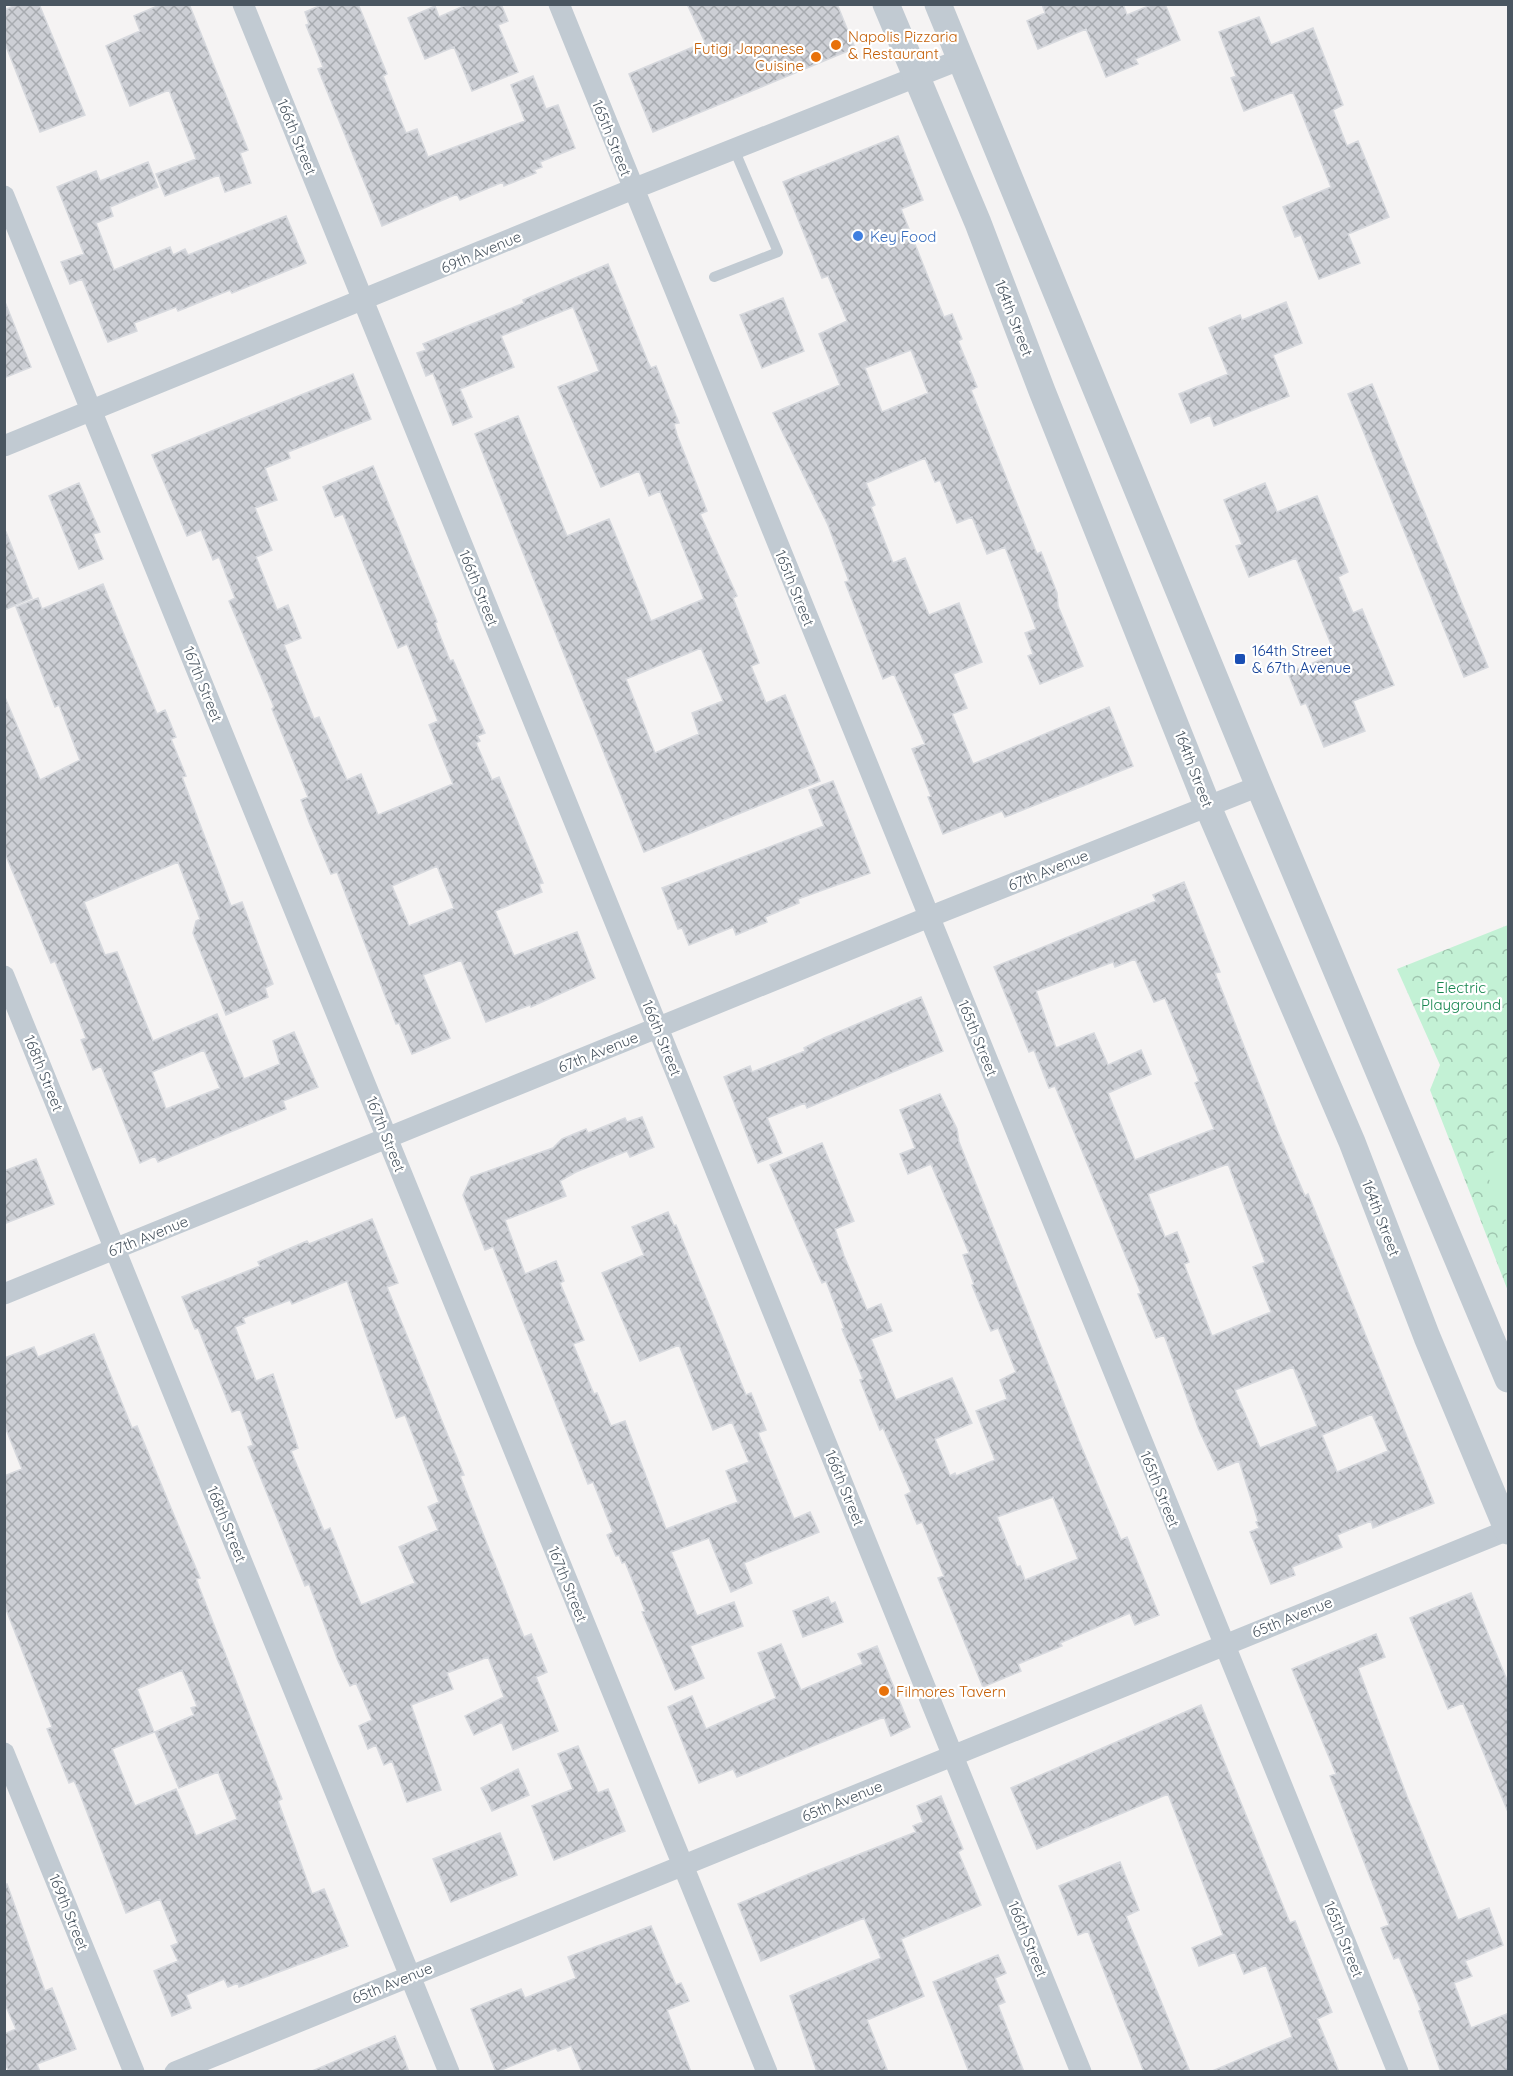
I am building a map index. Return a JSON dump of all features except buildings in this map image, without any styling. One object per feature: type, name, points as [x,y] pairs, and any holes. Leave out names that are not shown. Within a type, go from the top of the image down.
[{"type":"street","name":"166th Street","points":[[243,4],[1081,2072]]},
{"type":"street","name":"165th Street","points":[[558,4],[1398,2072]]},
{"type":"street","name":"164th Street","points":[[886,4],[978,223],[1208,807],[1352,1142],[1427,1337],[1508,1530]]},
{"type":"street","points":[[938,4],[959,60],[1259,786],[1509,1379]]},
{"type":"street","name":"69th Avenue","points":[[4,447],[633,189],[959,60]]},
{"type":"street","name":"167th Street","points":[[4,196],[766,2072]]},
{"type":"street","name":"67th Avenue","points":[[4,1294],[1259,786]]},
{"type":"street","name":"168th Street","points":[[4,976],[450,2072]]},
{"type":"street","name":"65th Avenue","points":[[175,2072],[1508,1530]]},
{"type":"street","name":"169th Street","points":[[4,1753],[134,2072]]},
{"type":"lane","points":[[714,278],[778,252],[734,149]]},
{"type":"green space","name":"Electric Playground","points":[[1508,925],[1508,1291],[1430,1090],[1440,1065],[1397,969]]},
{"type":"green space","points":[[1508,1140],[1508,1226],[1482,1162]]},
{"type":"place","name":"Napolis Pizzaria & Restaurant","points":[[836,45]]},
{"type":"place","name":"Futigi Japanese Cuisine","points":[[816,57]]},
{"type":"place","name":"Key Food","points":[[858,236]]},
{"type":"place","name":"164th Street & 67th Avenue","points":[[1240,659]]},
{"type":"place","name":"Filmores Tavern","points":[[884,1691]]}]
